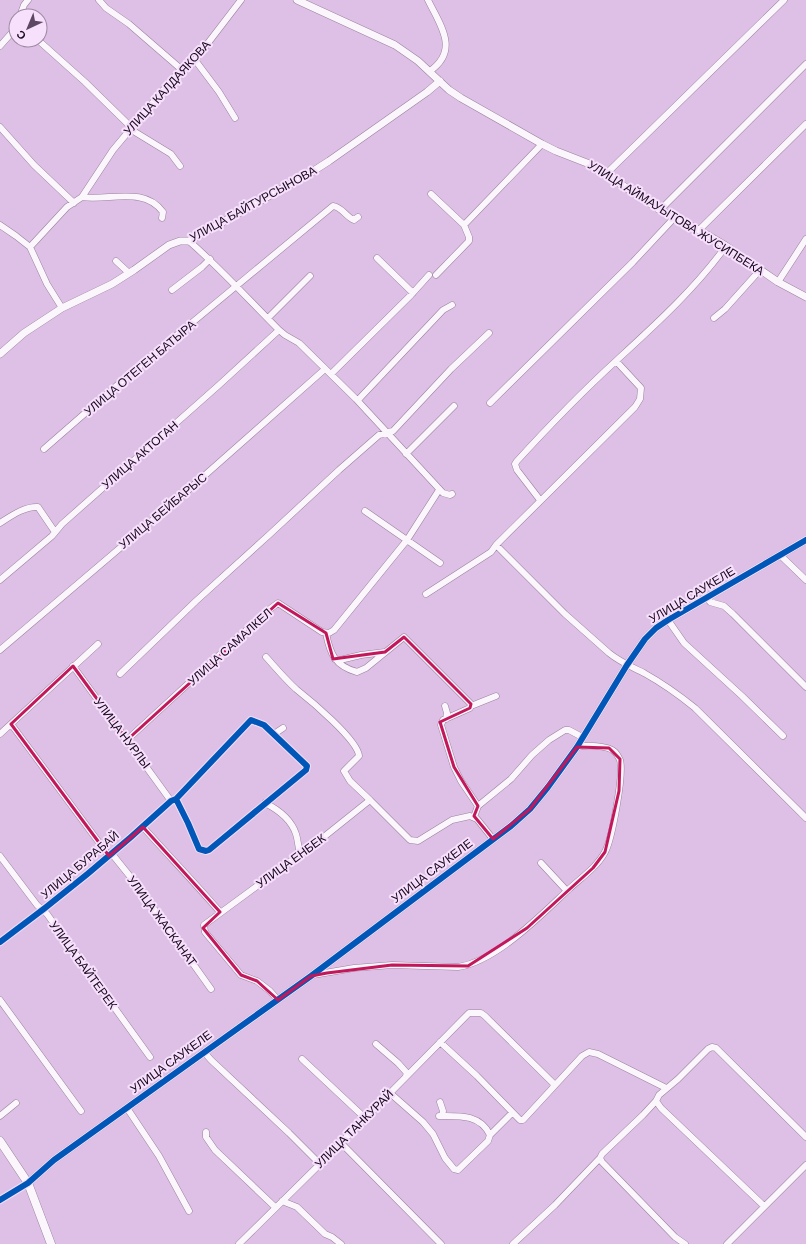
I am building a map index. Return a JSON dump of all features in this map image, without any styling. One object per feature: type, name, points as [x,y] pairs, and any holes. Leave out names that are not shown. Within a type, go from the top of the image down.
[{"type":"main road","points":[[0,1140],[28,1182],[51,1244]]},
{"type":"street","points":[[99,0],[106,8],[129,24],[181,69]]},
{"type":"street","name":"УЛИЦА КАЛДАЯКОВА","points":[[30,248],[67,207],[82,197],[113,150],[131,127],[181,69],[187,67],[195,60],[241,0]]},
{"type":"street","name":"УЛИЦА АЙМАУЫТОВА ЖУСИПБЕКА","points":[[297,0],[342,22],[386,40],[408,53],[430,71],[449,90],[461,98],[542,144],[607,173],[619,183],[660,210],[726,246],[778,282],[806,297]]},
{"type":"street","points":[[428,0],[447,43],[447,49],[442,59],[430,71]]},
{"type":"street","points":[[607,173],[784,0]]},
{"type":"street","points":[[0,46],[8,37]]},
{"type":"street","points":[[47,48],[85,82],[135,132],[170,154],[180,166]]},
{"type":"street","points":[[195,60],[219,92],[235,118]]},
{"type":"street","points":[[660,210],[806,64]]},
{"type":"street","name":"УЛИЦА БАЙТУРСЫНОВА","points":[[0,354],[24,333],[62,308],[112,284],[169,245],[180,241],[189,241],[267,196],[304,177],[427,92],[440,81]]},
{"type":"street","points":[[699,230],[806,124]]},
{"type":"street","points":[[0,127],[34,165],[74,202]]},
{"type":"street","points":[[464,225],[542,144]]},
{"type":"street","points":[[431,194],[464,225],[469,237],[469,241],[436,275]]},
{"type":"street","points":[[82,197],[140,196],[159,207],[162,212],[162,218]]},
{"type":"street","name":"УЛИЦА ОТЕГЕН БАТЫРА","points":[[44,449],[130,374],[333,206],[338,207],[354,220],[358,216]]},
{"type":"street","points":[[490,403],[638,256],[675,217]]},
{"type":"street","points":[[0,225],[30,248],[47,284],[62,308]]},
{"type":"street","points":[[778,282],[806,239]]},
{"type":"street","points":[[189,241],[210,259],[279,330],[299,343],[358,400],[440,490],[446,495],[452,494]]},
{"type":"street","points":[[540,500],[517,470],[515,464],[517,461],[546,430],[690,289],[726,246]]},
{"type":"street","points":[[377,258],[413,293]]},
{"type":"street","points":[[172,290],[210,259]]},
{"type":"street","points":[[116,261],[129,273]]},
{"type":"street","points":[[714,318],[725,309],[760,270]]},
{"type":"street","points":[[331,374],[413,293],[428,275]]},
{"type":"street","points":[[268,318],[310,276]]},
{"type":"street","points":[[358,400],[443,310],[452,305]]},
{"type":"street","name":"УЛИЦА АКТОГАН","points":[[0,580],[52,536],[279,330]]},
{"type":"street","points":[[120,674],[201,596],[339,470],[379,435],[394,431],[451,369],[489,333]]},
{"type":"street","points":[[426,594],[491,552],[540,500],[635,407],[640,399],[642,388],[616,361]]},
{"type":"street","name":"УЛИЦА БЕЙБАРЫС","points":[[0,650],[187,491],[325,369]]},
{"type":"street","points":[[406,454],[454,406]]},
{"type":"street","points":[[440,490],[407,540],[334,630],[326,633],[332,656],[348,670],[357,672],[366,668],[404,637],[471,704],[471,706]]},
{"type":"street","points":[[0,523],[33,506],[38,507],[55,532]]},
{"type":"street","points":[[365,511],[440,563]]},
{"type":"street","name":"УЛИЦА САУКЕЛЕ","points":[[28,1182],[54,1160],[311,976],[511,826],[530,809],[548,787],[577,747],[627,665],[645,639],[656,628],[806,540]]},
{"type":"street","points":[[496,545],[565,614],[609,653],[679,695],[695,708],[806,818]]},
{"type":"street","points":[[780,555],[806,580]]},
{"type":"street","points":[[708,598],[710,602],[724,606],[733,614],[806,687]]},
{"type":"street","name":"УЛИЦА САМАЛКЕЛ","points":[[127,740],[266,612],[278,603],[317,629],[326,633]]},
{"type":"street","points":[[668,620],[684,643],[784,736]]},
{"type":"street","points":[[0,734],[98,644]]},
{"type":"street","points":[[335,659],[340,660],[361,655],[385,652]]},
{"type":"street","points":[[266,657],[294,686],[343,731],[355,746],[360,756],[344,771],[350,781],[410,840],[418,841],[452,820],[465,816],[474,817],[493,839]]},
{"type":"street","name":"УЛИЦА НУРЛЫ","points":[[73,666],[173,800],[188,822],[199,849],[206,851],[209,850],[265,803]]},
{"type":"street","points":[[478,806],[461,781],[454,767],[441,725],[446,719],[471,706],[496,696]]},
{"type":"street","points":[[445,706],[446,719]]},
{"type":"street","name":"УЛИЦА БУРАБАЙ","points":[[0,942],[43,910],[143,827],[173,800],[251,720],[264,725],[274,734]]},
{"type":"street","name":"УЛИЦА ЖАСКАНАТ","points":[[11,724],[110,855],[137,885],[211,989]]},
{"type":"street","points":[[283,728],[274,734],[307,768],[265,803],[274,808],[290,822],[296,834],[300,853]]},
{"type":"street","points":[[474,817],[478,806],[511,779],[532,755],[549,740],[565,730],[569,730],[582,737]]},
{"type":"street","points":[[311,976],[354,968],[392,965],[468,966],[483,959],[527,928],[593,868],[605,852],[615,815],[619,791],[621,768],[620,759],[615,752],[609,748],[586,746],[577,747]]},
{"type":"street","name":"УЛИЦА ЕНБЕК","points":[[278,1000],[257,981],[241,975],[205,932],[204,925],[331,831],[370,800]]},
{"type":"street","points":[[143,827],[193,880],[220,912]]},
{"type":"street","name":"УЛИЦА БАЙТЕРЕК","points":[[0,856],[37,905],[43,910],[150,1057]]},
{"type":"street","points":[[541,863],[567,891]]},
{"type":"street","points":[[0,1000],[81,1111]]},
{"type":"street","name":"УЛИЦА ТАНКУРАЙ","points":[[239,1244],[469,1013],[481,1013],[485,1016],[555,1085]]},
{"type":"street","points":[[440,1042],[477,1076],[520,1120],[523,1120],[582,1056],[589,1052],[598,1054],[666,1088]]},
{"type":"street","points":[[376,1044],[398,1063],[407,1073],[406,1076]]},
{"type":"street","points":[[659,1094],[678,1079],[708,1048],[716,1048],[806,1137]]},
{"type":"street","points":[[204,1052],[210,1060],[289,1133],[320,1164]]},
{"type":"street","points":[[302,1059],[365,1118]]},
{"type":"street","points":[[513,1244],[555,1205],[600,1158],[602,1154],[656,1101],[660,1088],[658,1085]]},
{"type":"street","points":[[390,1093],[423,1122],[433,1134],[445,1158],[454,1169],[458,1170],[488,1141],[490,1136],[512,1113]]},
{"type":"street","points":[[656,1101],[661,1108],[764,1206]]},
{"type":"street","points":[[440,1102],[443,1111],[441,1116],[467,1116],[478,1122],[488,1131],[490,1136]]},
{"type":"street","points":[[0,1116],[16,1103]]},
{"type":"street","points":[[127,1108],[159,1156],[189,1211]]},
{"type":"street","points":[[206,1132],[206,1137],[216,1150],[275,1207]]},
{"type":"street","points":[[341,1143],[441,1244]]},
{"type":"street","points":[[600,1158],[602,1162],[675,1237],[685,1244]]},
{"type":"street","points":[[727,1244],[806,1164]]},
{"type":"street","points":[[0,1200],[28,1182]]},
{"type":"street","points":[[282,1201],[297,1207],[325,1234],[341,1244]]},
{"type":"highlighted area","points":[[278,603],[326,633],[333,659],[385,652],[404,637],[471,704],[470,708],[440,722],[454,767],[478,806],[474,816],[493,839],[530,809],[577,747],[609,748],[620,759],[619,791],[605,852],[593,868],[527,928],[468,966],[392,965],[327,973],[311,976],[278,1000],[257,981],[241,975],[203,928],[220,912],[143,827],[109,856],[11,724],[73,666],[127,740]]},
{"type":"cycle path","points":[[0,1200],[28,1183],[54,1160],[311,976],[511,826],[530,809],[548,787],[577,747],[627,665],[645,639],[656,628],[806,540]]},
{"type":"cycle path","points":[[0,942],[66,891],[109,856],[171,801],[176,799],[251,720],[264,725],[307,766],[306,770],[206,851],[199,849],[176,799]]}]
